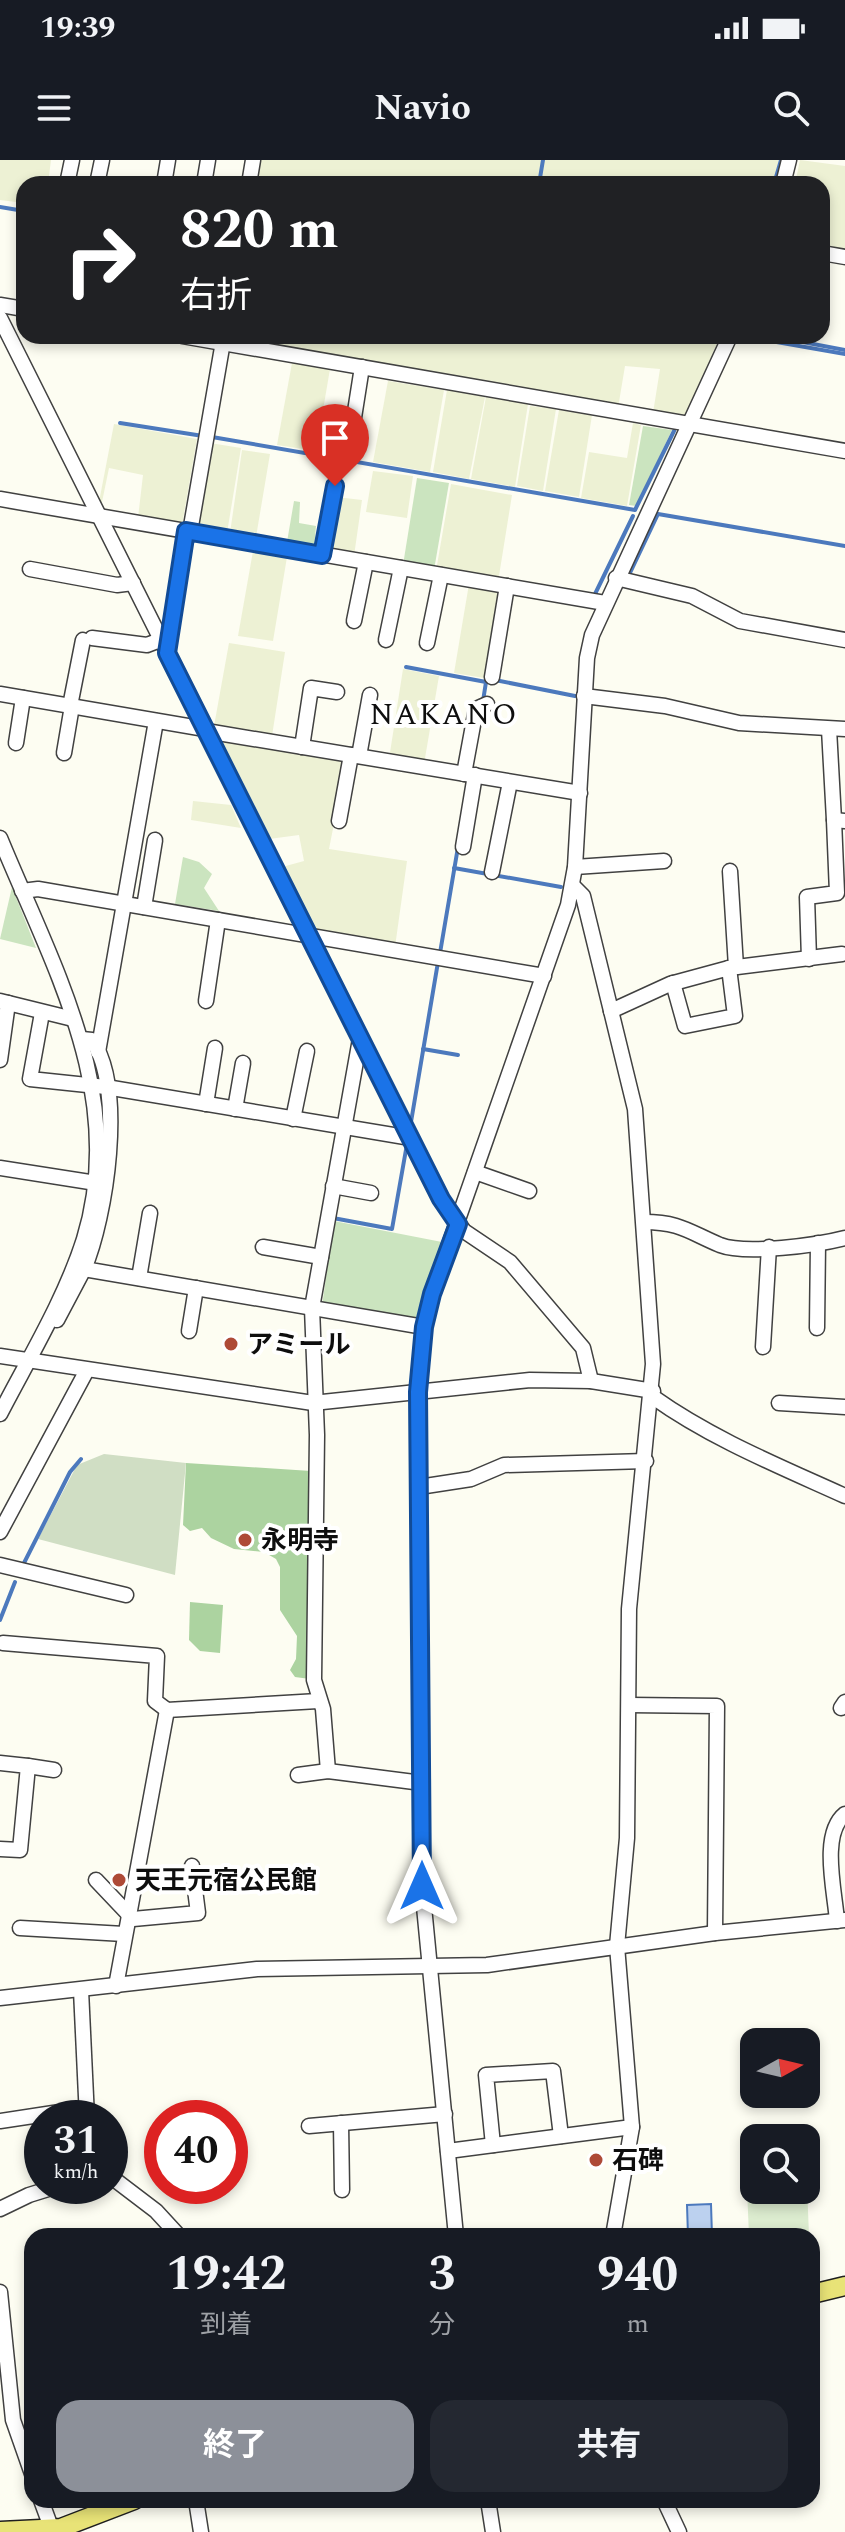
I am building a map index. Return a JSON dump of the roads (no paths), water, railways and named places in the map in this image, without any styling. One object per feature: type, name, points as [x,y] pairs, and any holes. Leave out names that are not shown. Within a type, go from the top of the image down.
[{"type":"main road","points":[[820,2292],[845,2286]]},
{"type":"main road","points":[[0,2531],[57,2530],[113,2508]]},
{"type":"street","points":[[0,318],[441,1199],[458,1224],[520,1273],[544,1306],[583,1348],[591,1381]]},
{"type":"street","points":[[163,646],[188,532],[222,344]]},
{"type":"street","points":[[244,344],[845,451]]},
{"type":"street","points":[[455,2228],[422,1886],[418,1392],[424,1327],[432,1294],[573,886],[587,658],[616,578],[726,344]]},
{"type":"street","points":[[353,424],[362,367]]},
{"type":"street","points":[[322,555],[335,486]]},
{"type":"street","points":[[0,499],[605,603]]},
{"type":"street","points":[[354,621],[366,562]]},
{"type":"street","points":[[386,640],[401,568]]},
{"type":"street","points":[[30,569],[117,585],[133,583]]},
{"type":"street","points":[[427,643],[441,575]]},
{"type":"street","points":[[616,578],[692,596],[740,621],[845,640]]},
{"type":"street","points":[[492,677],[507,586]]},
{"type":"street","points":[[64,753],[71,706],[88,639],[163,646]]},
{"type":"street","points":[[302,747],[311,688],[337,692]]},
{"type":"street","points":[[0,694],[580,793]]},
{"type":"street","points":[[339,821],[370,695]]},
{"type":"street","points":[[584,696],[665,706],[739,723],[845,729]]},
{"type":"street","points":[[16,743],[23,698]]},
{"type":"street","points":[[463,847],[476,709],[487,704]]},
{"type":"street","points":[[0,1414],[77,1257],[96,1183],[100,1088],[98,1052],[156,721]]},
{"type":"street","points":[[809,959],[807,897],[837,893],[839,821],[829,729]]},
{"type":"street","points":[[492,872],[510,782]]},
{"type":"street","points":[[0,838],[82,1039],[100,1088],[110,1136],[107,1185],[98,1231],[84,1269],[57,1320]]},
{"type":"street","points":[[144,907],[155,840]]},
{"type":"street","points":[[575,867],[664,861]]},
{"type":"street","points":[[673,983],[685,1026],[735,1016],[730,871]]},
{"type":"street","points":[[573,886],[583,896],[635,1109],[653,1394],[629,1609],[627,1838],[617,1946],[632,2127],[614,2228]]},
{"type":"street","points":[[22,891],[38,889],[124,903],[544,976]]},
{"type":"street","points":[[206,1001],[218,920]]},
{"type":"street","points":[[611,1011],[673,983],[732,967],[842,954]]},
{"type":"street","points":[[0,1060],[4,1002],[73,1019]]},
{"type":"street","points":[[42,1013],[30,1079],[411,1138]]},
{"type":"street","points":[[82,1039],[92,1040],[98,1052]]},
{"type":"street","points":[[328,1771],[323,1709],[318,1701],[314,1680],[317,1435],[313,1403],[312,1308],[360,1039]]},
{"type":"street","points":[[206,1104],[215,1048]]},
{"type":"street","points":[[293,1119],[307,1051]]},
{"type":"street","points":[[235,1109],[243,1063]]},
{"type":"street","points":[[1,1171],[96,1183]]},
{"type":"street","points":[[475,1172],[529,1191]]},
{"type":"street","points":[[333,1186],[371,1193]]},
{"type":"street","points":[[139,1278],[150,1213]]},
{"type":"street","points":[[644,1222],[683,1225],[723,1246],[769,1247],[845,1238]]},
{"type":"street","points":[[817,1328],[818,1243]]},
{"type":"street","points":[[263,1247],[321,1257]]},
{"type":"street","points":[[763,1347],[769,1247]]},
{"type":"street","points":[[84,1269],[424,1327]]},
{"type":"street","points":[[189,1331],[196,1288]]},
{"type":"street","points":[[0,1356],[313,1403],[530,1380],[591,1381],[653,1394],[720,1438],[845,1496]]},
{"type":"street","points":[[0,1532],[87,1370]]},
{"type":"street","points":[[779,1403],[845,1407]]},
{"type":"street","points":[[419,1487],[471,1479],[504,1465],[646,1461]]},
{"type":"street","points":[[0,1565],[126,1595]]},
{"type":"street","points":[[3,1643],[157,1656],[155,1701],[167,1710],[318,1701]]},
{"type":"street","points":[[629,1705],[717,1706],[715,1933]]},
{"type":"street","points":[[116,1986],[167,1710]]},
{"type":"street","points":[[0,1763],[54,1770]]},
{"type":"street","points":[[0,1849],[20,1850],[28,1766]]},
{"type":"street","points":[[298,1775],[328,1771],[422,1783]]},
{"type":"street","points":[[0,1998],[257,1969],[487,1965],[715,1933],[841,1921],[832,1841],[835,1823],[845,1814]]},
{"type":"street","points":[[96,1880],[128,1917],[140,1919],[198,1913],[192,1866]]},
{"type":"street","points":[[20,1928],[124,1934]]},
{"type":"street","points":[[81,1990],[85,2100]]},
{"type":"street","points":[[493,2145],[486,2075],[553,2071],[561,2136]]},
{"type":"street","points":[[309,2126],[445,2114]]},
{"type":"street","points":[[0,2121],[24,2119]]},
{"type":"street","points":[[341,2123],[342,2190]]},
{"type":"street","points":[[448,2151],[632,2127]]},
{"type":"street","points":[[128,2190],[156,2211],[172,2228]]},
{"type":"street","points":[[0,2209],[24,2197]]},
{"type":"street","points":[[0,2292],[7,2423],[24,2458]]},
{"type":"street","points":[[45,2508],[57,2530]]},
{"type":"street","points":[[197,2508],[201,2532]]},
{"type":"street","points":[[489,2508],[493,2532]]},
{"type":"street","points":[[668,2508],[679,2532]]},
{"type":"water","points":[[711,2204],[712,2228],[688,2228],[687,2205]]},
{"type":"waterway","points":[[540,176],[543,160]]},
{"type":"waterway","points":[[776,176],[781,160]]},
{"type":"waterway","points":[[0,207],[16,210]]},
{"type":"waterway","points":[[788,344],[845,354]]},
{"type":"waterway","points":[[813,344],[845,350]]},
{"type":"waterway","points":[[120,423],[203,436]]},
{"type":"waterway","points":[[212,437],[635,510],[674,431]]},
{"type":"waterway","points":[[629,575],[658,514],[845,546]]},
{"type":"waterway","points":[[595,594],[633,516]]},
{"type":"waterway","points":[[406,667],[486,682]]},
{"type":"waterway","points":[[483,701],[486,682],[495,680],[575,696]]},
{"type":"waterway","points":[[440,953],[458,847]]},
{"type":"waterway","points":[[454,868],[561,887]]},
{"type":"waterway","points":[[411,1122],[438,962]]},
{"type":"waterway","points":[[423,1049],[458,1055]]},
{"type":"waterway","points":[[332,1221],[333,1218],[392,1229],[407,1144]]},
{"type":"waterway","points":[[23,1565],[70,1472],[81,1459]]},
{"type":"waterway","points":[[0,1620],[15,1582]]},
{"type":"place","name":"アミール","points":[[231,1344]]},
{"type":"place","name":"永明寺","points":[[245,1540]]},
{"type":"place","name":"天王元宿公民館","points":[[119,1880]]},
{"type":"place","name":"石碑","points":[[596,2160]]},
{"type":"district","name":"NAKANO","points":[[444,714]]}]
